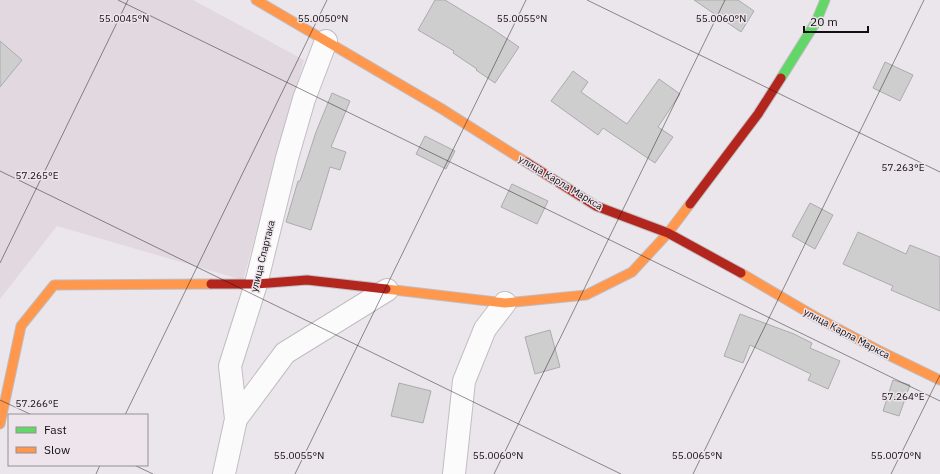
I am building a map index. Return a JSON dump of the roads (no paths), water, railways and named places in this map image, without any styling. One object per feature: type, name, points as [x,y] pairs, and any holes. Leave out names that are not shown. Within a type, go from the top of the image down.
[{"type":"street","name":"улица Карла Маркса","points":[[256,0],[442,110],[596,206],[668,233],[740,272],[814,316],[882,352],[940,380]]},
{"type":"street","points":[[0,424],[21,326],[54,285],[256,284],[307,280],[505,303],[586,295],[632,272],[668,233],[758,114],[816,22],[826,0]]},
{"type":"street","name":"улица Спартака","points":[[224,474],[236,419],[230,366],[256,284],[287,158],[304,99],[326,41]]},
{"type":"street","points":[[236,419],[285,353],[387,290]]},
{"type":"street","points":[[454,474],[464,381],[485,328],[505,303]]}]
